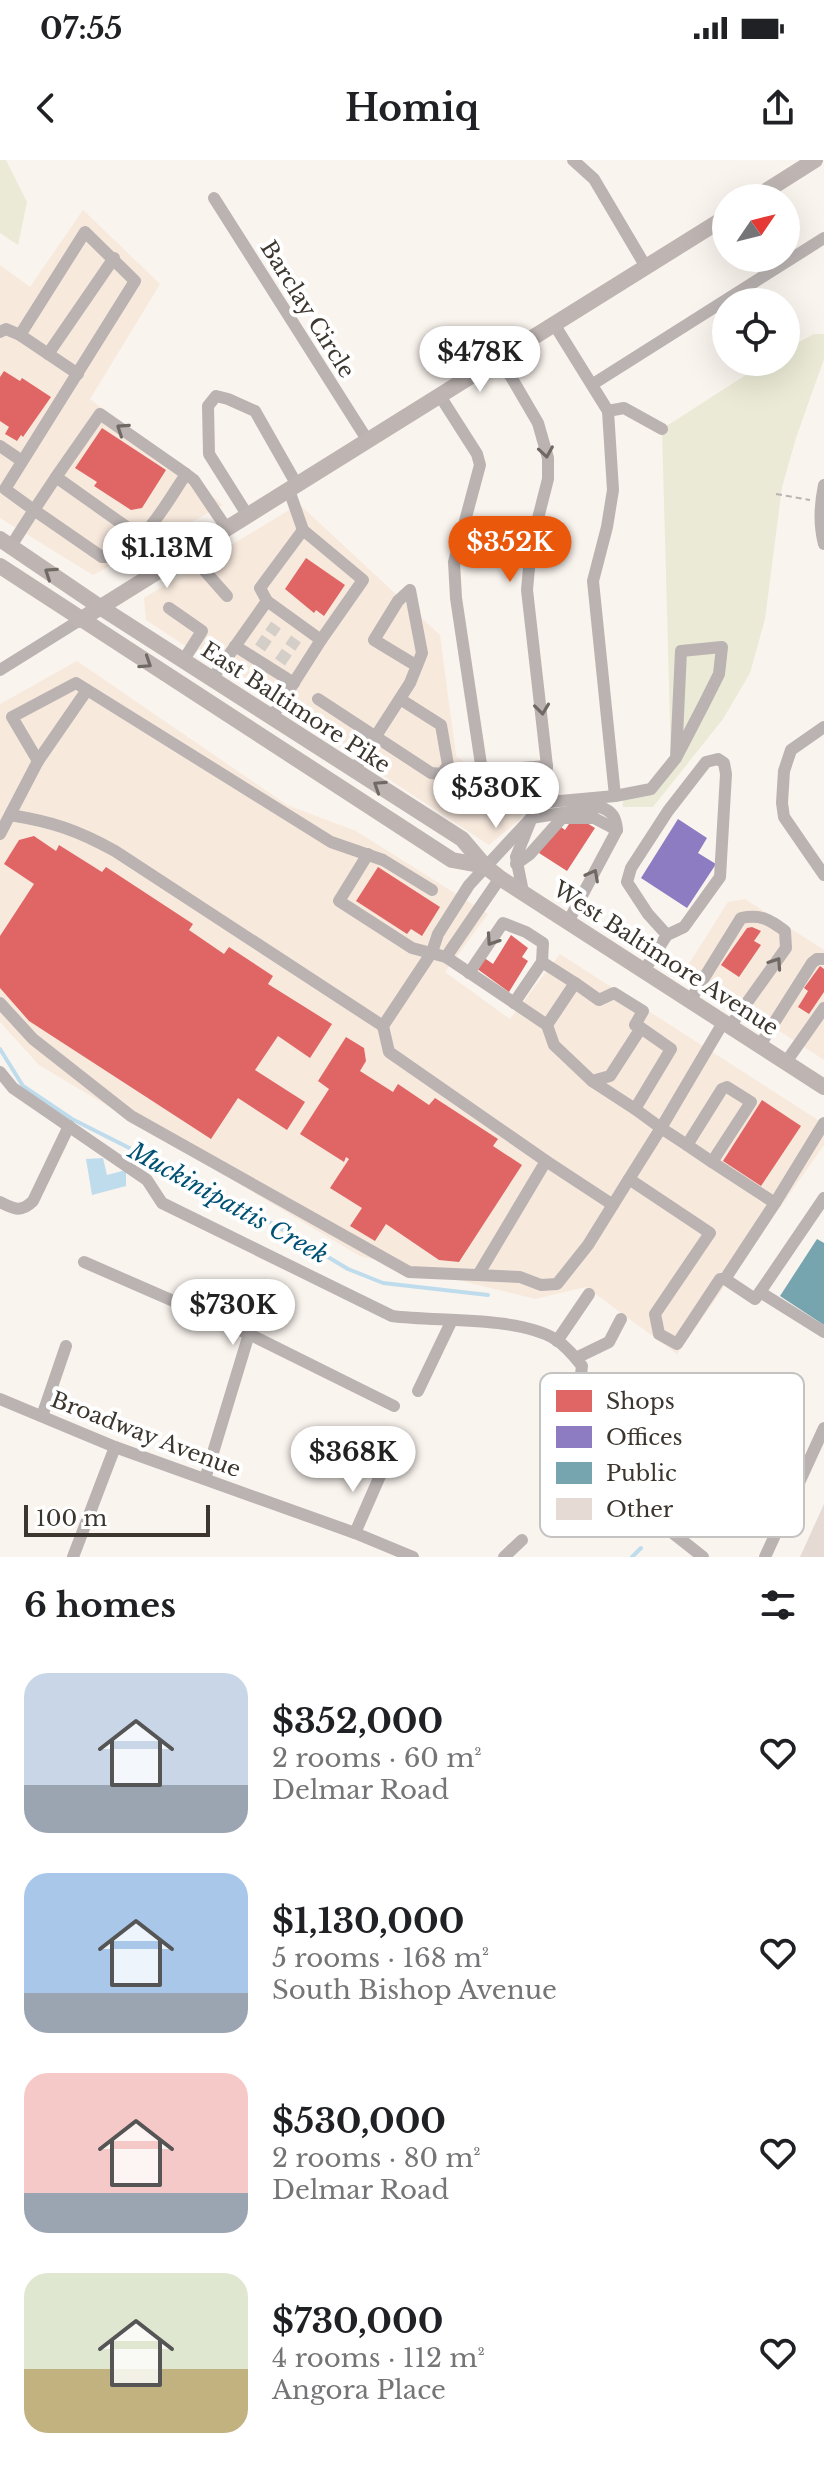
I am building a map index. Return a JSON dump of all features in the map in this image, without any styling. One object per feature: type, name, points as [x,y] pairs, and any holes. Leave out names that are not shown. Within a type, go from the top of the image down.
[{"type":"main road","points":[[777,184],[815,160]]},
{"type":"main road","points":[[80,620],[712,226]]},
{"type":"main road","name":"East Baltimore Pike","points":[[5,542],[183,661],[462,839],[485,866]]},
{"type":"main road","name":"East Baltimore Pike","points":[[0,566],[452,860],[485,866]]},
{"type":"main road","points":[[314,771],[327,752]]},
{"type":"main road","name":"West Baltimore Avenue","points":[[485,866],[786,1062],[822,1081]]},
{"type":"street","points":[[573,160],[594,179],[646,267]]},
{"type":"street","name":"Barclay Circle","points":[[214,198],[368,441]]},
{"type":"street","points":[[20,335],[85,232],[135,281],[22,461],[2,487],[102,557],[119,554],[142,538],[186,474]]},
{"type":"street","points":[[593,384],[824,238]]},
{"type":"street","points":[[48,354],[114,258]]},
{"type":"street","points":[[554,324],[608,411],[613,490],[593,581],[615,796]]},
{"type":"street","points":[[0,332],[6,329],[20,335],[78,374]]},
{"type":"street","points":[[500,358],[538,423],[548,458],[548,479],[531,546],[527,590],[547,766],[545,785],[519,845],[516,864],[523,892]]},
{"type":"street","points":[[248,516],[209,454],[208,406],[216,396],[255,411],[293,487],[303,530],[363,580],[272,717]]},
{"type":"street","points":[[440,396],[477,454],[480,465],[454,562],[456,598],[482,771],[547,766]]},
{"type":"street","points":[[608,411],[624,408],[662,429]]},
{"type":"street","points":[[5,542],[34,510],[100,414],[194,480],[227,529]]},
{"type":"street","points":[[0,446],[22,461]]},
{"type":"street","points":[[56,477],[142,538]]},
{"type":"street","points":[[824,485],[821,501],[824,544]]},
{"type":"street","points":[[303,530],[260,588],[280,619],[300,633],[321,640]]},
{"type":"street","points":[[189,553],[227,596]]},
{"type":"street","points":[[354,770],[400,699],[417,666],[422,653],[410,590],[398,601],[374,640],[417,666]]},
{"type":"street","points":[[212,679],[267,601]]},
{"type":"street","points":[[169,608],[202,631],[183,661]]},
{"type":"street","points":[[0,670],[80,620]]},
{"type":"street","points":[[235,646],[257,653],[277,666],[294,683]]},
{"type":"street","points":[[538,803],[615,796],[651,789],[676,758],[719,674],[722,647],[681,651],[676,758]]},
{"type":"street","points":[[38,761],[12,717],[76,683],[331,842],[383,860],[432,890]]},
{"type":"street","points":[[0,834],[38,761],[87,690]]},
{"type":"street","points":[[318,699],[431,773],[442,774],[448,765],[441,725],[400,699]]},
{"type":"street","points":[[824,727],[791,750],[784,771],[782,803],[784,817],[824,875]]},
{"type":"street","points":[[645,969],[667,935],[684,927],[720,877],[726,774],[724,763],[718,759],[706,762],[668,811],[631,868],[627,882],[648,914],[667,935]]},
{"type":"street","points":[[383,1026],[432,952],[438,934],[469,885],[531,818],[600,807],[609,810],[616,818],[617,830],[569,920]]},
{"type":"street","points":[[10,815],[78,830],[115,851],[383,1026],[389,1052],[613,1205]]},
{"type":"street","points":[[516,864],[530,854],[562,818],[594,818],[617,830]]},
{"type":"street","points":[[368,854],[339,901],[412,948],[446,957],[547,1025],[554,1045],[592,1081],[775,1203]]},
{"type":"street","points":[[446,957],[500,878]]},
{"type":"street","points":[[0,1003],[33,1039],[131,1116],[409,1272],[520,1277],[541,1285],[557,1284],[588,1245],[727,1023],[786,948],[785,931],[758,915],[741,918],[691,999]]},
{"type":"street","points":[[469,973],[503,923],[543,943],[542,962],[514,1003]]},
{"type":"street","points":[[760,1045],[812,963],[824,959]]},
{"type":"street","points":[[542,962],[599,1000],[614,993],[633,1003],[643,1011],[635,1025],[671,1049],[635,1109]]},
{"type":"street","points":[[547,1025],[575,983]]},
{"type":"street","points":[[786,1062],[824,1008]]},
{"type":"street","points":[[592,1081],[610,1076],[641,1028]]},
{"type":"street","points":[[0,1072],[13,1088],[147,1180],[162,1203],[392,1316],[483,1321],[529,1330],[557,1341],[582,1366],[581,1373]]},
{"type":"street","points":[[687,1145],[722,1089],[727,1087],[751,1102],[712,1162]]},
{"type":"street","points":[[725,1279],[820,1137],[824,1123]]},
{"type":"street","points":[[0,1202],[16,1210],[25,1209],[33,1201],[69,1126]]},
{"type":"street","points":[[478,1275],[546,1161]]},
{"type":"street","points":[[629,1179],[710,1233],[655,1314],[659,1334],[677,1344],[720,1279],[725,1279],[755,1299],[824,1198]]},
{"type":"street","points":[[811,1217],[824,1225]]},
{"type":"street","points":[[84,1262],[249,1334],[394,1406]]},
{"type":"street","points":[[760,1292],[824,1332]]},
{"type":"street","points":[[557,1341],[589,1294]]},
{"type":"street","points":[[576,1358],[609,1342],[621,1319]]},
{"type":"street","points":[[418,1391],[452,1320]]},
{"type":"street","points":[[205,1479],[249,1334]]},
{"type":"street","points":[[42,1416],[66,1346]]},
{"type":"street","name":"Broadway Avenue","points":[[0,1399],[115,1447],[355,1533],[413,1557]]},
{"type":"street","points":[[804,1472],[824,1428]]},
{"type":"street","points":[[73,1557],[115,1447]]},
{"type":"street","points":[[355,1533],[383,1469]]},
{"type":"street","points":[[678,1537],[703,1557]]},
{"type":"street","points":[[765,1557],[774,1537]]},
{"type":"street","points":[[504,1557],[522,1540]]},
{"type":"path","points":[[776,494],[821,501]]},
{"type":"shaded area","points":[[83,210],[160,284],[90,399],[223,505],[93,575],[0,518],[0,265],[30,287]]},
{"type":"shaded area","points":[[299,504],[440,635],[456,756],[498,788],[531,778],[520,819],[489,845],[146,620],[144,598]]},
{"type":"shaded area","points":[[77,661],[287,805],[356,831],[488,914],[445,972],[510,1019],[560,954],[824,1124],[824,1145],[677,1354],[586,1287],[535,1299],[360,1256],[39,1065],[0,1022],[0,704]]},
{"type":"shaded area","points":[[745,899],[824,950],[824,1060],[685,970],[728,902]]},
{"type":"green space","points":[[0,160],[6,160],[27,202],[18,245],[0,233]]},
{"type":"green space","points":[[814,334],[824,334],[824,359],[782,487],[765,619],[750,673],[723,719],[653,807],[623,807],[622,789],[649,784],[671,757],[662,429],[744,376],[800,376],[800,342]]},
{"type":"water","points":[[103,1158],[107,1175],[126,1170],[126,1186],[92,1195],[86,1159]]},
{"type":"building: Shops","points":[[4,371],[20,381],[22,378],[51,397],[17,441],[5,434],[9,427],[0,421],[0,377]]},
{"type":"building: Shops","points":[[102,428],[166,470],[142,508],[131,510],[94,486],[97,482],[75,468]]},
{"type":"building: Shops","points":[[306,558],[345,585],[324,616],[316,610],[314,613],[285,589]]},
{"type":"building: Shops","points":[[458,768],[495,791],[481,812],[447,791]]},
{"type":"building: Shops","points":[[582,820],[595,828],[567,871],[539,853],[557,824],[565,830],[571,821]]},
{"type":"building: Shops","points":[[34,836],[56,851],[59,845],[102,872],[106,867],[193,924],[189,930],[224,954],[229,947],[273,976],[268,984],[332,1024],[310,1058],[278,1036],[255,1070],[305,1102],[287,1130],[238,1098],[211,1139],[29,1021],[0,988],[0,936],[34,884],[4,864],[19,840]]},
{"type":"building: Shops","points":[[378,867],[440,907],[422,936],[411,929],[407,934],[356,901]]},
{"type":"building: Shops","points":[[747,928],[761,931],[754,941],[761,945],[739,977],[721,965]]},
{"type":"building: Shops","points":[[511,935],[528,948],[522,957],[528,961],[509,992],[476,968],[483,957],[493,964]]},
{"type":"building: Shops","points":[[820,966],[824,969],[824,992],[809,1014],[798,1007],[808,991],[804,988]]},
{"type":"building: Shops","points":[[346,1037],[364,1048],[366,1061],[360,1071],[393,1092],[398,1084],[429,1105],[435,1098],[498,1139],[493,1146],[522,1165],[459,1262],[439,1260],[386,1224],[375,1241],[350,1226],[362,1208],[330,1188],[349,1159],[346,1157],[344,1162],[300,1134],[329,1089],[318,1081]]},
{"type":"building: Shops","points":[[762,1100],[801,1126],[761,1186],[723,1161]]},
{"type":"building: Offices","points":[[678,819],[707,838],[698,853],[716,864],[687,908],[641,878]]},
{"type":"building: Public","points":[[817,1239],[824,1243],[824,1325],[780,1296]]},
{"type":"building: Other","points":[[824,1504],[824,1557],[800,1557]]},
{"type":"waterway","name":"Muckinipattis Creek","points":[[0,1049],[23,1086],[72,1119],[236,1202],[348,1269],[383,1283],[488,1295]]},
{"type":"waterway","name":"Muckinipattis Creek","points":[[632,1557],[641,1548]]},
{"type":"tunnel","points":[[260,648],[276,625]]},
{"type":"tunnel","points":[[280,662],[296,639]]}]
